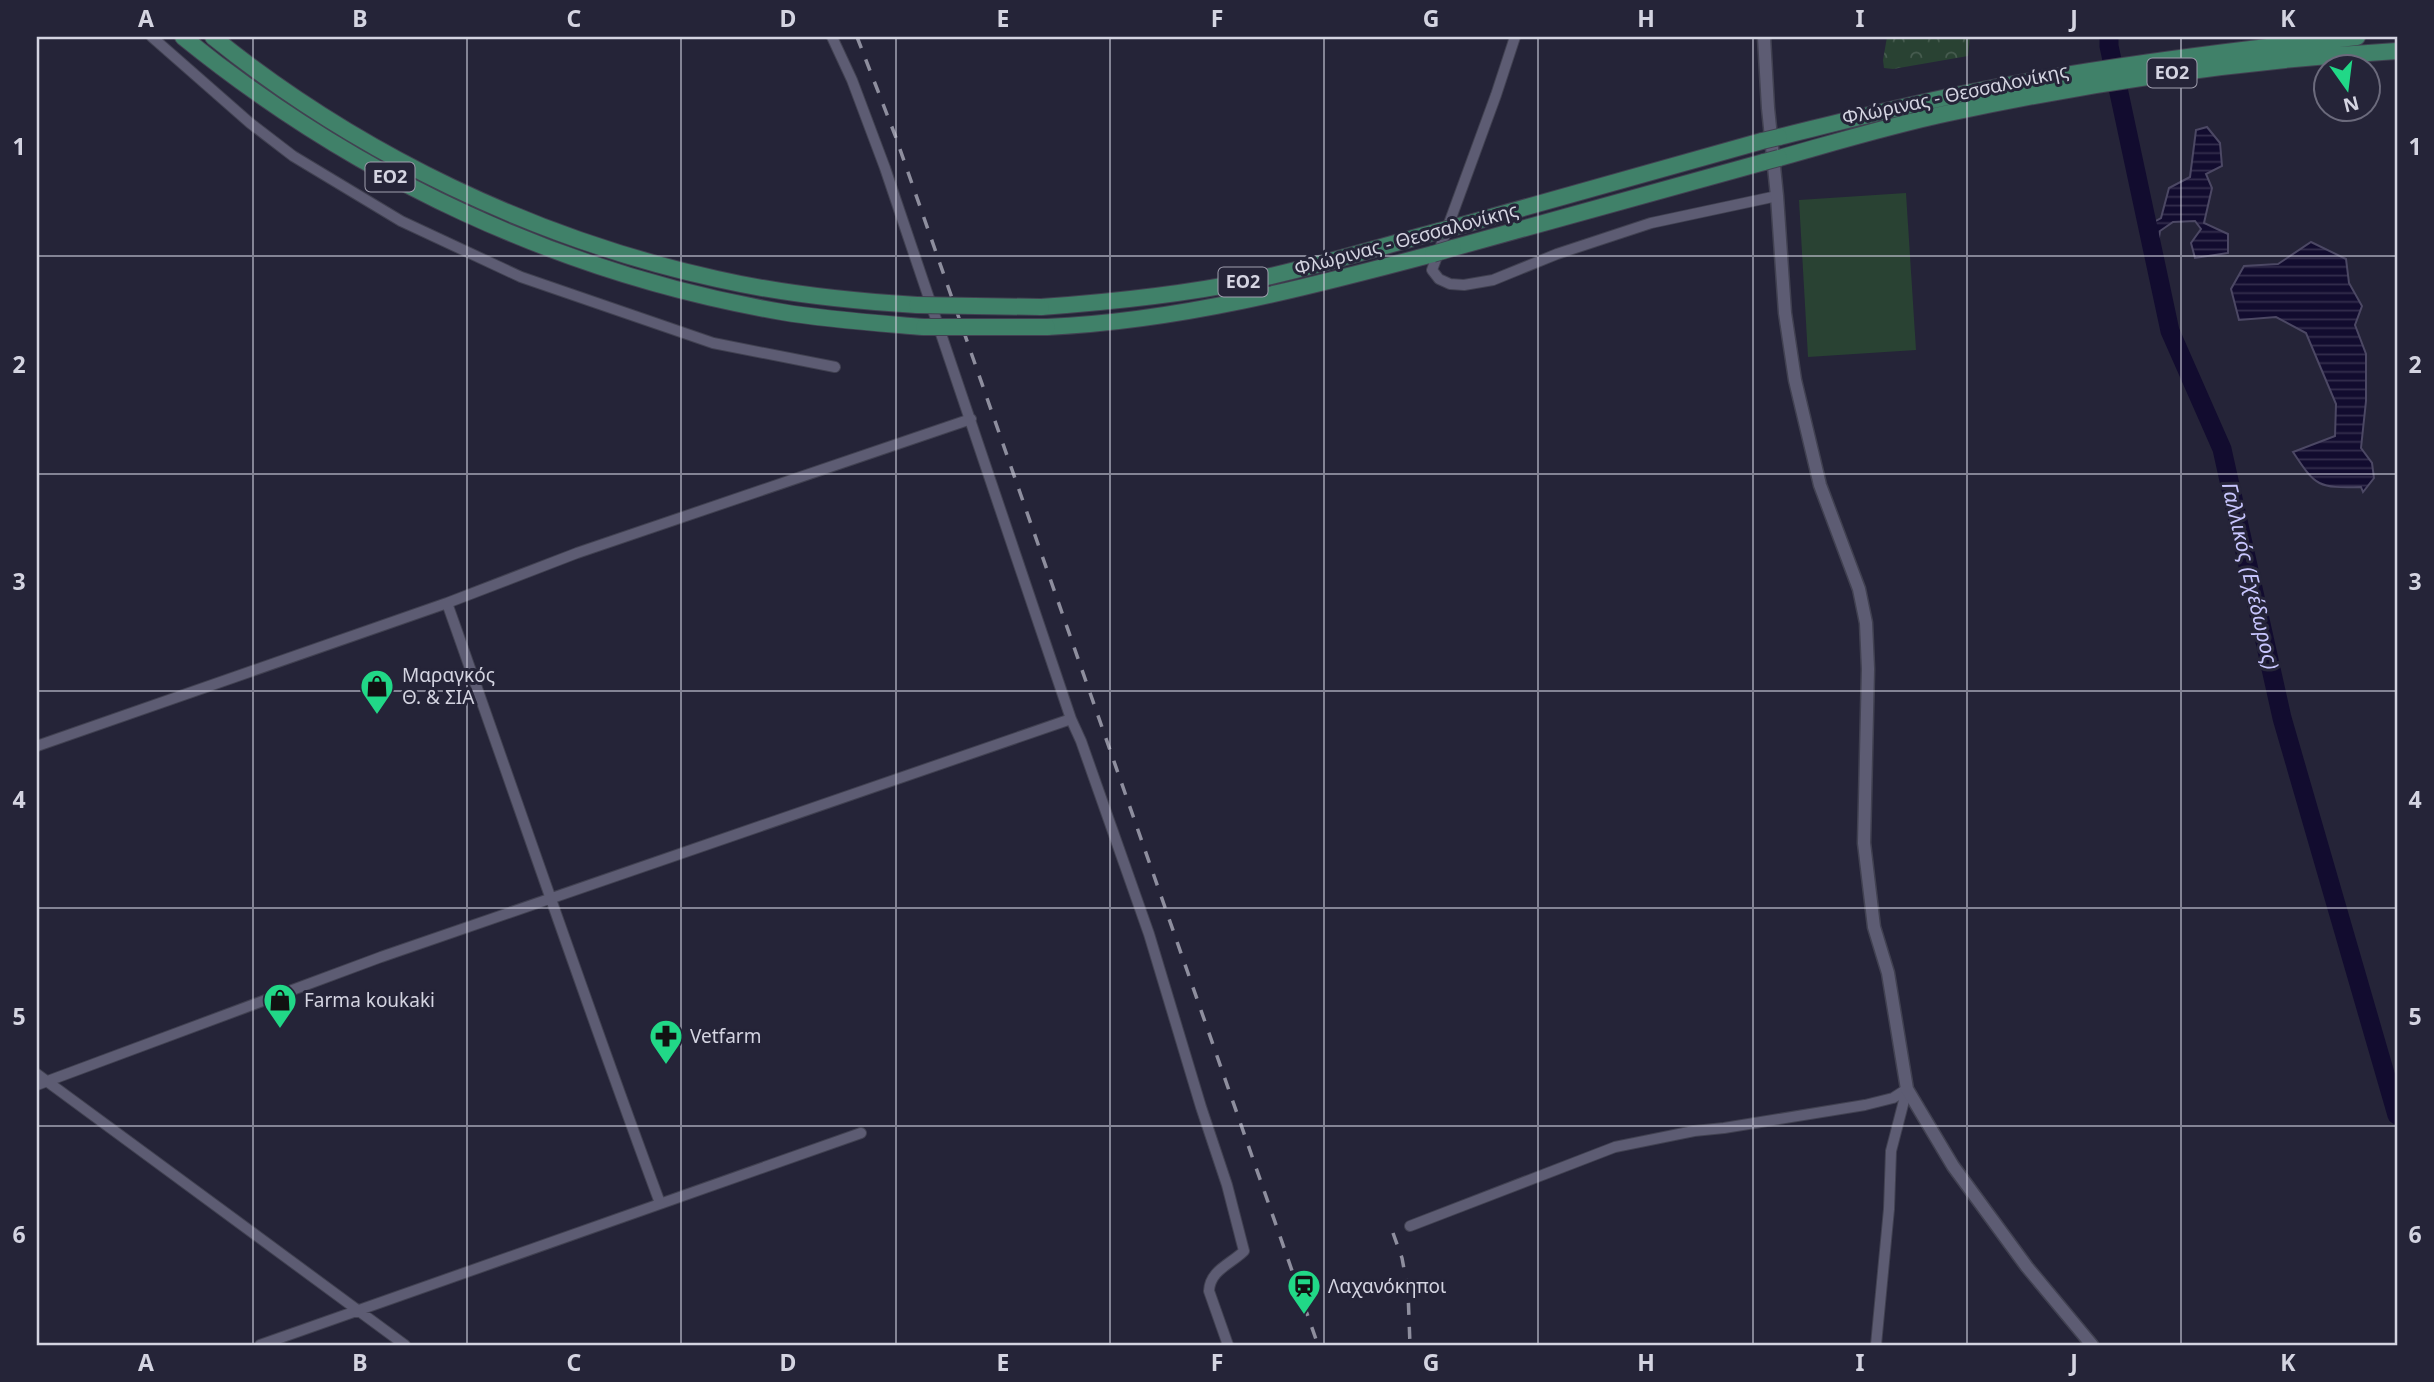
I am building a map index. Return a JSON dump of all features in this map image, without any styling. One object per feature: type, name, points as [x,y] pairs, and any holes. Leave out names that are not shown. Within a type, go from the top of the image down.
[{"type":"main road","name":"Φλώρινας - Θεσσαλονίκης","points":[[183,37],[271,104],[382,173],[498,229],[620,274],[783,312],[924,327],[1006,329],[1113,322],[1208,309],[1321,284],[1917,120],[1984,98],[2201,69],[2397,51]]},
{"type":"main road","name":"Φλώρινας - Θεσσαλονίκης","points":[[213,37],[283,89],[391,156],[506,211],[626,255],[716,279],[849,301],[1041,307],[1125,300],[1248,281],[1460,226],[1779,137],[2173,58],[2357,37]]},
{"type":"street","points":[[152,37],[250,123],[293,156],[401,221],[521,277],[713,343],[835,367]]},
{"type":"street","points":[[832,37],[852,80],[884,168],[1071,719],[1149,934],[1231,1198],[1244,1251],[1215,1273],[1209,1282],[1209,1290],[1228,1345]]},
{"type":"street","points":[[1515,37],[1432,270],[1438,279],[1450,284],[1464,285],[1493,280],[1557,254],[1651,223],[1777,195]]},
{"type":"street","points":[[1764,37],[1785,313],[1801,407],[1820,485],[1859,589],[1866,623],[1868,669],[1864,843],[1874,927],[1888,973],[1907,1089],[1953,1166],[2027,1267],[2092,1345]]},
{"type":"street","points":[[37,746],[447,603],[577,553],[971,419]]},
{"type":"street","points":[[447,603],[605,1056],[660,1203]]},
{"type":"street","points":[[37,1085],[381,957],[1071,719]]},
{"type":"street","points":[[37,1074],[405,1345]]},
{"type":"street","points":[[1410,1226],[1615,1147],[1694,1131],[1865,1105],[1893,1098],[1907,1089]]},
{"type":"street","points":[[1876,1345],[1889,1209],[1891,1151],[1907,1089]]},
{"type":"street","points":[[260,1345],[861,1133]]},
{"type":"green space","points":[[1887,37],[1970,37],[1968,56],[1893,69],[1884,68]]},
{"type":"green space","points":[[1906,193],[1916,350],[1808,357],[1799,200]]},
{"type":"shaded area","points":[[2207,127],[2220,143],[2222,166],[2206,174],[2212,188],[2204,223],[2228,234],[2228,253],[2195,258],[2191,243],[2201,229],[2195,221],[2173,222],[2160,231],[2155,263],[2154,222],[2161,218],[2169,188],[2190,177],[2196,130]]},
{"type":"shaded area","points":[[2311,242],[2346,259],[2349,283],[2362,306],[2355,325],[2366,354],[2366,401],[2361,448],[2372,463],[2374,478],[2363,492],[2361,487],[2327,486],[2313,479],[2293,452],[2335,436],[2336,404],[2306,333],[2276,317],[2239,320],[2231,289],[2244,266],[2278,264]]},
{"type":"waterway","name":"Γαλλικός (Εχέδωρος)","points":[[2109,37],[2170,331],[2222,449],[2282,718],[2397,1115]]},
{"type":"railway","points":[[857,37],[895,135],[1318,1345]]},
{"type":"railway","points":[[1393,1233],[1402,1258],[1408,1291],[1410,1345]]},
{"type":"place","name":"Μαραγκός Θ. & ΣΙΑ","points":[[377,716]]},
{"type":"place","name":"Farma koukaki","points":[[280,1030]]},
{"type":"place","name":"Vetfarm","points":[[666,1066]]},
{"type":"place","name":"Λαχανόκηποι","points":[[1304,1316]]}]
